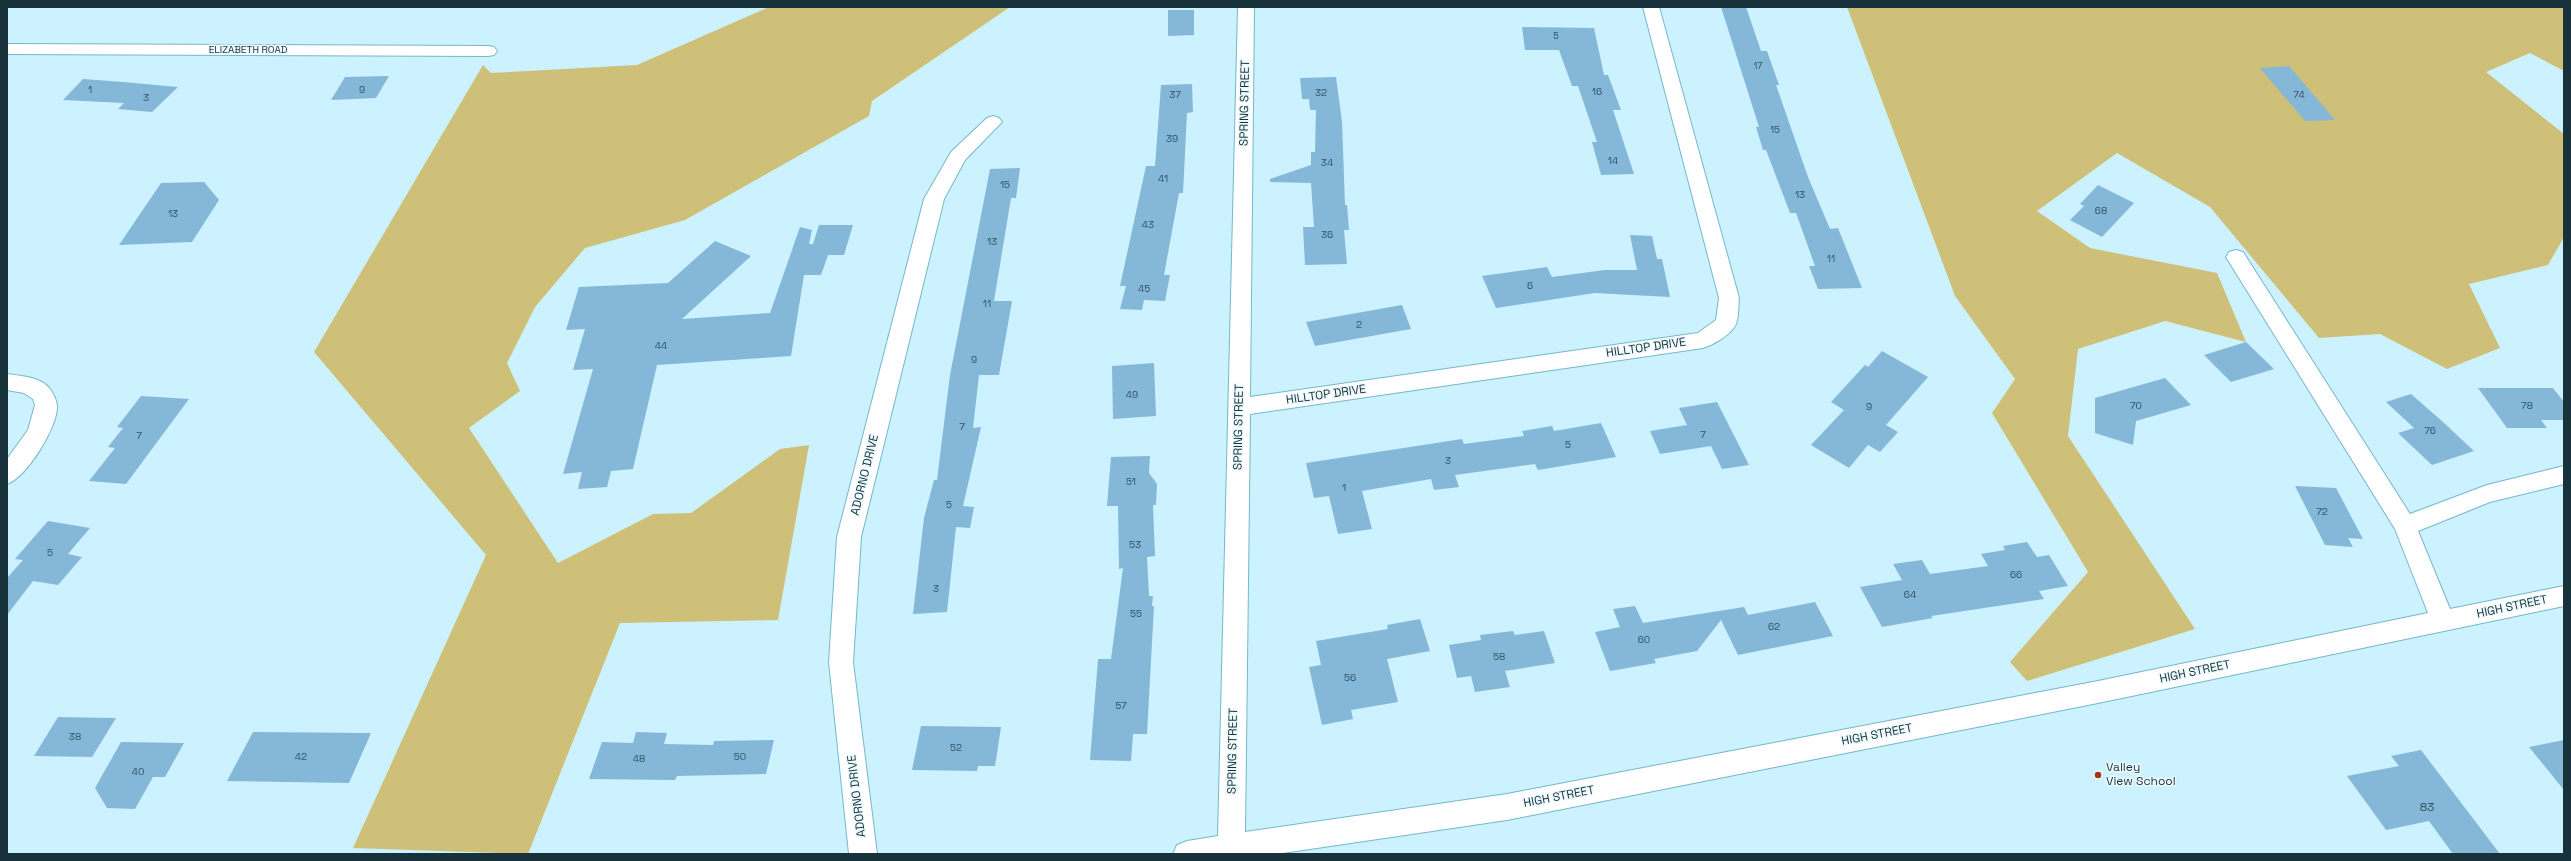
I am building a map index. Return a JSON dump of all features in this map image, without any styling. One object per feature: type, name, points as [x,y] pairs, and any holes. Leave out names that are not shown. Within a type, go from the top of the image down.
[{"type":"street","name":"SPRING STREET","points":[[1231,848],[1246,7]]},
{"type":"street","name":"HILLTOP DRIVE","points":[[1239,408],[1703,340],[1726,323],[1729,298],[1651,7]]},
{"type":"street","name":"ELIZABETH ROAD","points":[[7,49],[488,51]]},
{"type":"street","name":"ADORNO DRIVE","points":[[863,854],[841,662],[849,536],[934,199],[958,156],[993,122]]},
{"type":"street","points":[[2236,258],[2405,526],[2443,621]]},
{"type":"street","points":[[7,382],[32,386],[43,396],[47,410],[40,430],[27,451],[7,475]]},
{"type":"street","points":[[2405,526],[2486,494],[2564,475]]},
{"type":"street","name":"HIGH STREET","points":[[1187,854],[1507,807],[2106,690],[2564,596]]},
{"type":"shaded area","points":[[769,7],[1010,7],[872,101],[869,116],[685,220],[585,248],[535,307],[507,363],[520,391],[469,428],[558,563],[653,514],[691,513],[780,449],[809,445],[778,620],[620,623],[528,854],[353,848],[486,555],[314,352],[483,65],[491,73],[637,65]]},
{"type":"shaded area","points":[[1847,7],[2564,7],[2564,71],[2530,53],[2486,72],[2564,134],[2564,237],[2548,265],[2469,284],[2500,348],[2447,369],[2380,334],[2319,338],[2210,207],[2117,153],[2037,211],[2090,248],[2217,273],[2246,342],[2165,321],[2078,349],[2068,436],[2195,629],[2027,681],[2010,662],[2088,572],[1992,413],[2015,379],[1955,296]]},
{"type":"building","points":[[1721,7],[1746,7],[1761,51],[1767,51],[1779,85],[1776,85],[1808,177],[1830,229],[1838,228],[1862,288],[1818,289],[1809,266],[1815,266],[1796,213],[1790,213],[1766,150],[1763,150],[1756,127],[1759,127]]},
{"type":"building","points":[[1168,10],[1194,10],[1194,35],[1168,36]]},
{"type":"building","points":[[1522,27],[1594,28],[1604,75],[1608,75],[1621,110],[1613,110],[1634,174],[1601,175],[1592,142],[1597,142],[1578,86],[1572,86],[1559,50],[1525,50]]},
{"type":"building","points":[[2289,66],[2335,120],[2305,121],[2260,68]]},
{"type":"building","points":[[389,76],[376,98],[331,100],[345,77]]},
{"type":"building","points":[[1336,77],[1342,122],[1345,205],[1347,205],[1349,230],[1344,230],[1347,264],[1305,265],[1303,227],[1314,227],[1311,183],[1270,182],[1270,179],[1311,165],[1311,152],[1315,152],[1316,110],[1310,110],[1309,99],[1302,99],[1300,78]]},
{"type":"building","points":[[83,79],[178,87],[152,112],[118,109],[124,103],[63,100]]},
{"type":"building","points":[[1192,84],[1193,112],[1187,113],[1183,193],[1179,193],[1164,275],[1170,275],[1165,301],[1144,300],[1142,310],[1120,309],[1126,286],[1120,286],[1146,166],[1155,166],[1161,85]]},
{"type":"building","points":[[1020,168],[1016,198],[1011,198],[994,301],[1012,301],[999,375],[979,375],[973,428],[981,427],[963,506],[974,507],[970,528],[956,527],[947,612],[913,614],[924,518],[934,480],[937,480],[950,375],[990,169]]},
{"type":"building","points":[[204,182],[219,200],[192,242],[119,245],[161,183]]},
{"type":"building","points":[[2098,185],[2134,203],[2102,237],[2070,220],[2084,206],[2080,204]]},
{"type":"building","points":[[819,225],[853,225],[844,255],[828,255],[821,275],[804,275],[791,356],[657,365],[633,469],[611,471],[607,487],[578,489],[582,472],[563,474],[593,369],[573,370],[585,329],[566,330],[579,287],[668,283],[715,241],[751,256],[682,319],[770,313],[800,227],[812,230],[809,244],[813,244]]},
{"type":"building","points":[[1630,235],[1652,236],[1657,259],[1662,259],[1670,297],[1595,293],[1496,308],[1482,276],[1547,267],[1552,277],[1605,270],[1637,270]]},
{"type":"building","points":[[1402,305],[1411,329],[1315,346],[1306,322]]},
{"type":"building","points":[[2246,342],[2274,369],[2231,382],[2204,355]]},
{"type":"building","points":[[1882,351],[1928,377],[1886,425],[1898,432],[1880,452],[1868,445],[1849,468],[1811,445],[1844,410],[1831,402],[1865,365],[1868,367]]},
{"type":"building","points":[[1154,363],[1156,416],[1113,419],[1112,366]]},
{"type":"building","points":[[2165,378],[2191,405],[2136,421],[2133,445],[2095,433],[2095,398]]},
{"type":"building","points":[[2478,388],[2553,388],[2564,402],[2564,420],[2541,420],[2547,428],[2507,428]]},
{"type":"building","points":[[2411,394],[2474,451],[2432,465],[2398,433],[2414,428],[2386,402]]},
{"type":"building","points":[[141,396],[189,399],[126,484],[89,481],[115,448],[108,447],[123,428],[117,427]]},
{"type":"building","points":[[1717,402],[1749,465],[1722,469],[1711,446],[1660,454],[1650,431],[1687,425],[1679,408]]},
{"type":"building","points":[[1601,423],[1616,457],[1538,470],[1535,464],[1455,475],[1459,487],[1434,490],[1431,479],[1362,491],[1372,529],[1338,534],[1329,496],[1314,498],[1306,463],[1462,439],[1464,444],[1524,436],[1522,431],[1552,426],[1554,431]]},
{"type":"building","points":[[1150,456],[1149,473],[1157,484],[1156,505],[1153,505],[1155,556],[1147,557],[1149,596],[1153,596],[1152,606],[1154,606],[1147,734],[1133,734],[1131,761],[1090,760],[1098,659],[1111,659],[1123,568],[1119,569],[1118,506],[1107,506],[1111,457]]},
{"type":"building","points":[[2295,486],[2336,488],[2363,539],[2348,538],[2353,547],[2325,545]]},
{"type":"building","points":[[48,521],[90,528],[68,554],[82,557],[58,585],[33,581],[7,615],[7,578],[23,560],[15,559]]},
{"type":"building","points":[[2027,542],[2037,557],[2049,555],[2068,586],[2039,591],[2044,599],[1931,616],[1933,618],[1882,627],[1860,587],[1902,580],[1893,564],[1922,560],[1930,574],[1988,566],[1981,554],[2005,550],[2003,546]]},
{"type":"building","points":[[1815,602],[1833,636],[1738,655],[1721,620],[1697,651],[1654,659],[1656,663],[1610,671],[1595,632],[1620,627],[1613,609],[1635,606],[1643,623],[1744,607],[1748,615]]},
{"type":"building","points":[[1420,619],[1430,651],[1387,659],[1398,702],[1351,710],[1353,719],[1322,725],[1309,667],[1321,665],[1316,641],[1388,629],[1387,625]]},
{"type":"building","points":[[1513,631],[1515,635],[1544,631],[1555,663],[1505,671],[1510,687],[1475,692],[1471,676],[1457,678],[1449,645],[1481,640],[1480,635]]},
{"type":"building","points":[[58,717],[116,718],[92,757],[34,756]]},
{"type":"building","points":[[921,726],[1001,727],[995,766],[978,766],[977,771],[912,770]]},
{"type":"building","points":[[253,732],[371,733],[349,783],[227,781]]},
{"type":"building","points":[[636,732],[667,733],[664,744],[713,745],[714,741],[774,740],[766,774],[677,776],[675,780],[589,779],[602,742],[633,743]]},
{"type":"building","points":[[2564,740],[2564,790],[2529,747]]},
{"type":"building","points":[[121,742],[184,743],[165,777],[153,777],[135,809],[107,808],[95,788]]},
{"type":"building","points":[[2421,750],[2500,854],[2453,854],[2429,821],[2386,830],[2347,776],[2399,766],[2391,756]]},
{"type":"place","name":"Valley View School","points":[[2098,775]]}]
